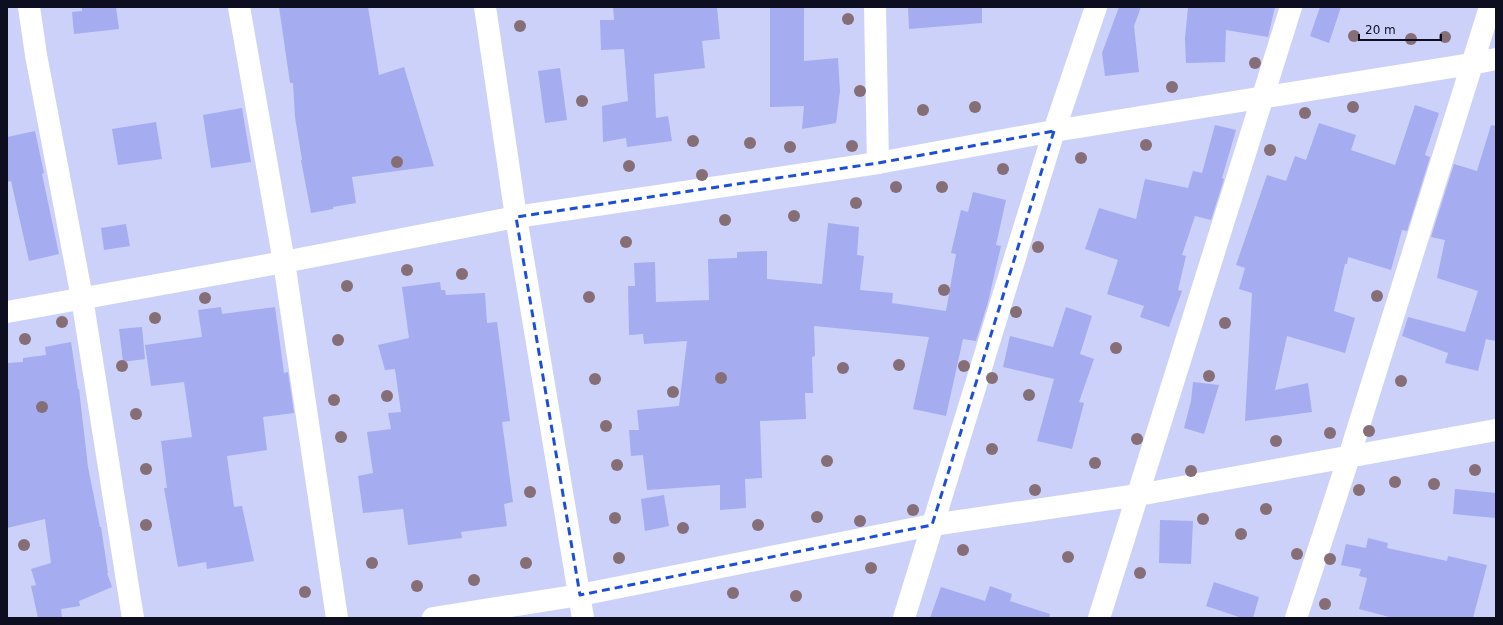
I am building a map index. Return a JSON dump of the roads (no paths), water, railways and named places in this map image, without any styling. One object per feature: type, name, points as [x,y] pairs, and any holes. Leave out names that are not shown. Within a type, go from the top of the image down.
[{"type":"street","points":[[29,7],[36,55],[82,298],[133,618]]},
{"type":"street","points":[[239,7],[284,262],[337,618]]},
{"type":"street","points":[[485,7],[516,217],[583,618]]},
{"type":"street","points":[[875,7],[878,163]]},
{"type":"street","points":[[904,618],[1054,131],[1096,7]]},
{"type":"street","points":[[1099,618],[1291,7]]},
{"type":"street","points":[[1296,618],[1349,457],[1490,7]]},
{"type":"street","points":[[7,312],[284,262],[516,217],[878,163],[1054,131],[1496,59]]},
{"type":"street","points":[[433,618],[580,595],[932,524],[1138,495],[1496,430]]}]
